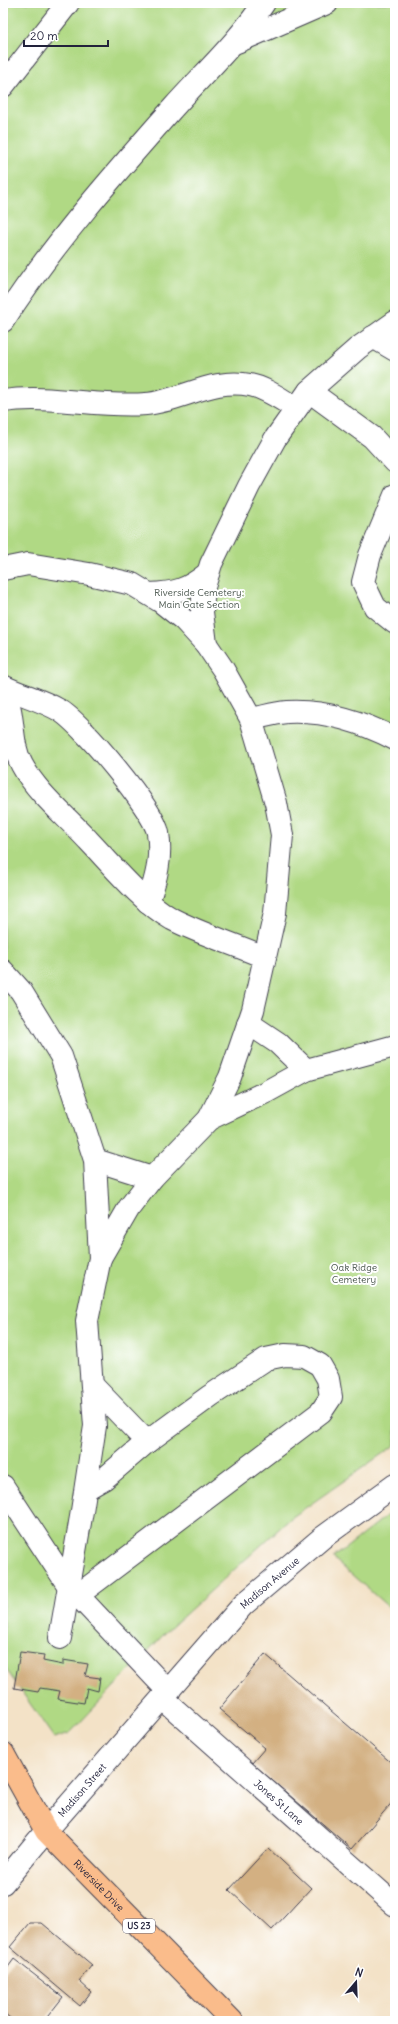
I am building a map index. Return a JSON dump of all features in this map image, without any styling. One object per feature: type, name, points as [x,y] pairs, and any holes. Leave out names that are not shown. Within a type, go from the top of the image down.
[{"type":"main road","name":"Riverside Drive","points":[[3,1753],[46,1831],[232,2021]]},
{"type":"street","points":[[3,321],[22,290],[47,257],[131,156],[234,44],[264,3]]},
{"type":"street","points":[[234,44],[327,3]]},
{"type":"street","points":[[3,86],[57,7]]},
{"type":"street","points":[[206,644],[202,612],[204,587],[208,573],[249,486],[275,439],[308,391],[358,348],[395,322]]},
{"type":"street","points":[[373,337],[395,350]]},
{"type":"street","points":[[3,400],[51,398],[109,403],[146,404],[217,384],[250,385],[268,392],[296,408]]},
{"type":"street","points":[[308,391],[372,437],[395,462]]},
{"type":"street","points":[[395,495],[370,555],[363,582],[375,607],[395,623]]},
{"type":"street","points":[[3,569],[28,564],[89,574],[132,584],[184,620],[206,644],[223,669],[250,719],[276,803],[282,835],[275,913],[248,1023],[230,1077],[209,1119],[152,1178],[128,1208],[100,1258]]},
{"type":"street","points":[[148,594],[169,593],[182,590],[194,585],[208,573]]},
{"type":"street","points":[[3,686],[60,710],[114,766],[142,801],[154,820],[158,832],[160,866],[148,902]]},
{"type":"street","points":[[3,692],[10,716],[16,753],[22,766],[44,794],[148,902],[171,918],[264,957]]},
{"type":"street","points":[[250,719],[287,712],[332,715],[376,729],[395,739]]},
{"type":"street","points":[[3,971],[21,991],[61,1056],[95,1160],[100,1258],[87,1321],[95,1426],[73,1590],[60,1638]]},
{"type":"street","points":[[248,1023],[278,1043],[306,1070]]},
{"type":"street","points":[[209,1119],[266,1092],[306,1070],[395,1046]]},
{"type":"street","points":[[95,1160],[152,1178]]},
{"type":"street","points":[[73,1590],[321,1412],[331,1397],[328,1379],[320,1365],[304,1356],[285,1355],[266,1359],[210,1396],[147,1442],[105,1478],[86,1489]]},
{"type":"street","points":[[92,1385],[147,1442]]},
{"type":"street","name":"Madison Avenue","points":[[166,1696],[243,1605],[322,1538],[395,1485]]},
{"type":"street","name":"Jones St Lane","points":[[3,1486],[73,1590],[166,1696],[395,1905]]},
{"type":"street","name":"Madison Street","points":[[3,1883],[46,1831],[166,1696]]},
{"type":"green space","name":"Riverside Cemetery: Main Gate Section","points":[[3,3],[395,3],[395,1445],[291,1518],[167,1631],[70,1733],[54,1738],[3,1665]]},
{"type":"green space","points":[[395,1509],[395,1613],[333,1558]]},
{"type":"building","points":[[20,1652],[44,1655],[43,1661],[63,1665],[63,1660],[88,1664],[85,1676],[100,1678],[98,1691],[87,1688],[84,1703],[58,1699],[60,1691],[40,1688],[38,1692],[14,1688]]},
{"type":"building","points":[[265,1654],[395,1766],[395,1799],[352,1849],[252,1763],[265,1748],[219,1709]]},
{"type":"building","points":[[268,1848],[311,1888],[272,1930],[229,1890]]},
{"type":"building","points":[[30,1923],[42,1923],[92,1965],[79,1981],[91,1992],[80,2006],[10,1947]]},
{"type":"building","points":[[14,1959],[63,1997],[44,2021],[14,2021],[5,2014],[3,2016],[3,1974]]},
{"type":"park label","name":"Oak Ridge Cemetery","points":[[354,1272]]}]
